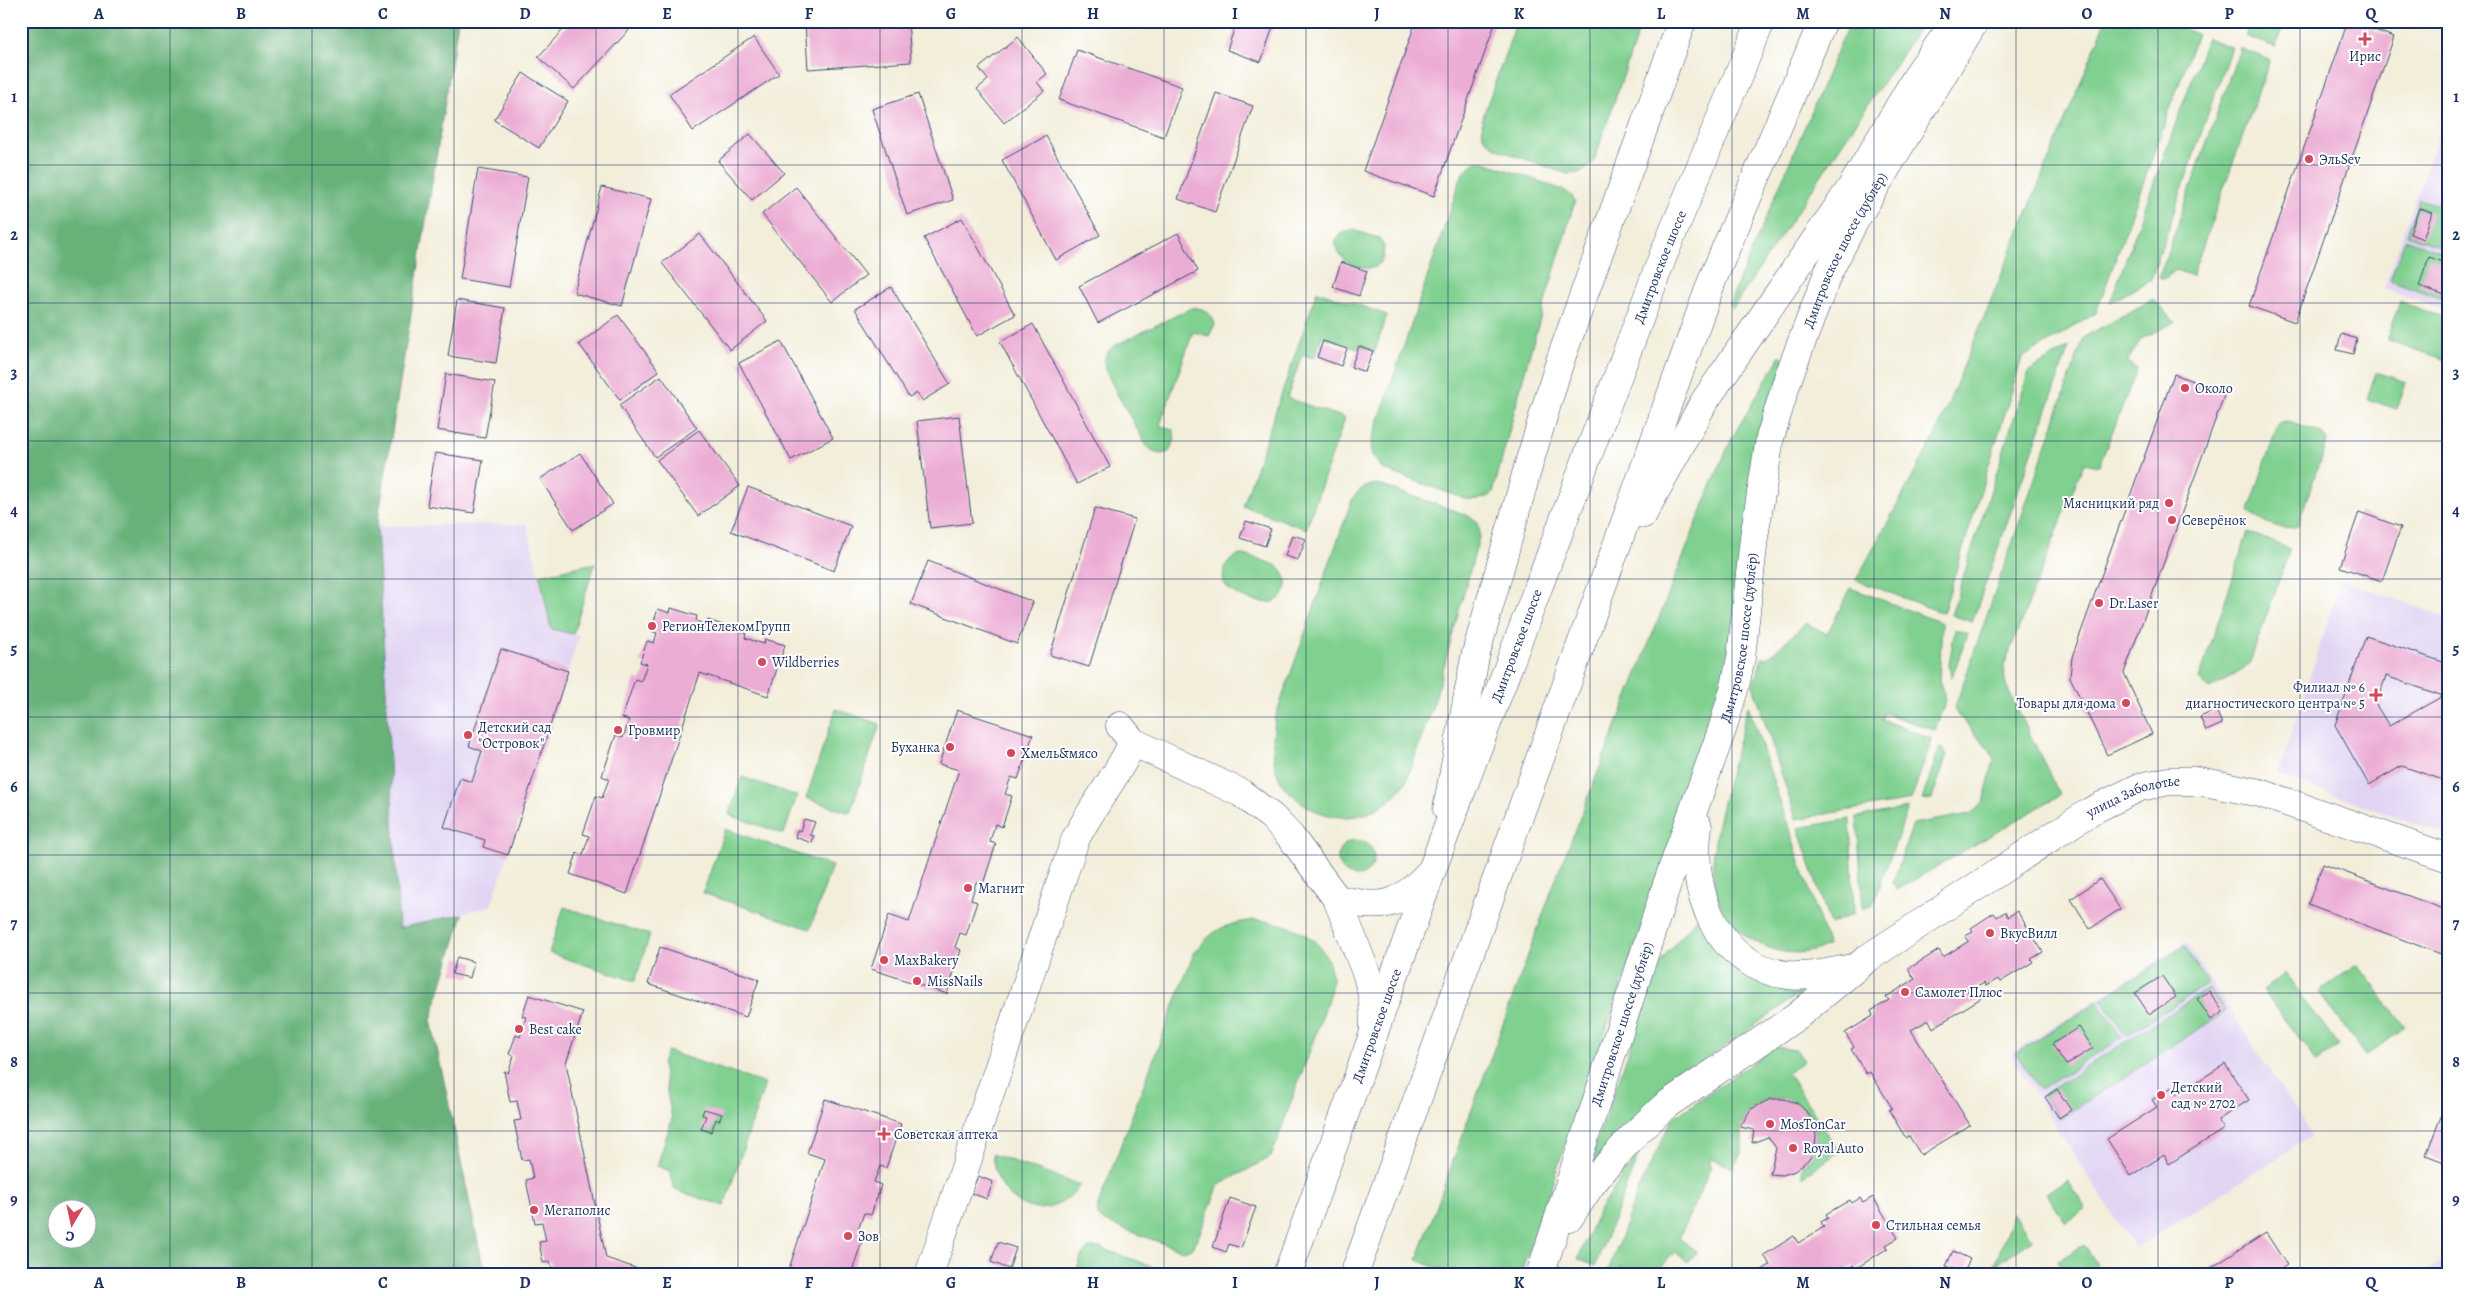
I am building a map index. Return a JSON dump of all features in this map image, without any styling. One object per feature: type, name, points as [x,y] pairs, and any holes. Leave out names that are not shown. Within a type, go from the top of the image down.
[{"type":"main road","points":[[1337,899],[1368,906],[1391,903],[1407,893],[1436,860],[1475,657],[1530,460],[1560,361],[1682,21]]},
{"type":"main road","name":"Дмитровское шоссе","points":[[1287,1275],[1436,860],[1663,256],[1761,21]]},
{"type":"main road","points":[[1354,1275],[1713,278],[1823,21]]},
{"type":"main road","name":"Дмитровское шоссе (дублёр)","points":[[1592,613],[1633,531],[1704,402],[1850,188],[1920,71],[1956,21]]},
{"type":"main road","name":"Дмитровское шоссе (дублёр)","points":[[1540,1275],[1667,884],[1722,730],[1741,658],[1754,537],[1770,438],[1797,350],[1828,273],[1854,222],[1975,21]]},
{"type":"main road","points":[[929,1275],[1075,840],[1102,791],[1122,766],[1126,734],[1241,793],[1272,817],[1304,852],[1337,899],[1367,975],[1373,999],[1374,1033]]},
{"type":"main road","points":[[1705,780],[1697,833],[1696,868],[1704,906],[1722,937],[1748,960],[1764,969],[1787,975],[1808,976],[1854,968]]},
{"type":"main road","name":"улица Заболотье","points":[[1550,1247],[1591,1185],[1636,1133],[1690,1087],[1796,1016],[1854,968],[2091,811],[2140,787],[2169,781],[2199,781],[2260,793],[2449,858]]},
{"type":"shaded area","points":[[2449,105],[2449,311],[2384,288]]},
{"type":"shaded area","name":"Детский сад \"Островок\"","points":[[527,524],[551,629],[579,636],[568,671],[491,906],[399,928],[377,526]]},
{"type":"shaded area","name":"Филиал № 6 диагностического центра № 5","points":[[2341,580],[2449,618],[2449,836],[2278,775]]},
{"type":"shaded area","name":"Детский сад № 2702","points":[[2186,942],[2312,1136],[2135,1249],[2010,1055]]},
{"type":"shaded area","points":[[2449,1256],[2449,1275],[2420,1275]]},
{"type":"green space","points":[[21,21],[458,21],[377,526],[399,928],[463,914],[431,1020],[485,1275],[21,1275]]},
{"type":"green space","points":[[1517,21],[1642,21],[1593,164],[1579,173],[1567,174],[1497,149],[1483,137],[1482,119]]},
{"type":"green space","points":[[1850,21],[1924,21],[1733,308],[1729,304]]},
{"type":"green space","points":[[2106,21],[2163,21],[2197,34],[2096,313],[2022,358],[1943,613],[1856,580],[1934,438]]},
{"type":"green space","points":[[2250,21],[2285,21],[2275,47],[2245,36]]},
{"type":"green space","points":[[2207,38],[2231,47],[2151,279],[2110,303]]},
{"type":"green space","points":[[2240,48],[2270,60],[2192,276],[2176,270],[2164,279],[2159,277]]},
{"type":"green space","points":[[1475,162],[1485,162],[1563,190],[1571,195],[1575,201],[1527,363],[1493,493],[1484,498],[1465,499],[1382,469],[1372,455],[1371,443],[1463,172]]},
{"type":"green space","points":[[2419,199],[2449,209],[2449,250],[2407,235]]},
{"type":"green space","points":[[1353,230],[1379,238],[1384,246],[1383,259],[1376,267],[1356,266],[1340,255],[1336,247],[1336,240],[1342,234]]},
{"type":"green space","points":[[2405,239],[2449,255],[2449,301],[2390,280]]},
{"type":"green space","points":[[1317,291],[1387,315],[1374,354],[1373,351],[1359,346],[1358,348],[1322,336],[1314,358],[1302,355],[1287,398],[1345,418],[1306,529],[1243,506]]},
{"type":"green space","points":[[2153,299],[2175,322],[2141,339],[2127,362],[2137,369],[2099,466],[2084,463],[2003,668],[2006,686],[2060,795],[1897,890],[1893,882],[1913,824],[1970,814],[1983,803],[1994,760],[1990,751],[1954,710],[2084,337]]},
{"type":"green space","points":[[2400,302],[2449,319],[2449,361],[2387,340]]},
{"type":"green space","points":[[1191,308],[1200,308],[1206,311],[1215,324],[1209,336],[1193,332],[1160,425],[1173,430],[1175,439],[1169,452],[1159,454],[1146,445],[1123,405],[1107,373],[1105,357],[1114,346]]},
{"type":"green space","points":[[2069,347],[1972,622],[1951,615],[2029,371]]},
{"type":"green space","points":[[1780,356],[1784,359],[1716,716],[1520,1275],[1454,1275],[1417,1260],[1558,873],[1714,479],[1732,438]]},
{"type":"green space","points":[[2376,372],[2406,382],[2397,409],[2367,399]]},
{"type":"green space","points":[[2289,422],[2321,433],[2327,440],[2299,522],[2297,526],[2286,528],[2264,522],[2249,511],[2277,427],[2280,423]]},
{"type":"green space","points":[[1377,484],[1467,515],[1478,522],[1480,534],[1435,699],[1406,782],[1383,806],[1369,813],[1338,817],[1308,807],[1282,784],[1274,758],[1275,718],[1351,502],[1361,489]]},
{"type":"green space","points":[[2248,532],[2290,549],[2249,665],[2210,689],[2199,679]]},
{"type":"green space","points":[[1240,555],[1257,558],[1279,567],[1283,572],[1286,584],[1286,590],[1283,595],[1267,603],[1247,599],[1229,590],[1224,581],[1224,572],[1228,563]]},
{"type":"green space","points":[[595,563],[573,634],[551,629],[540,575]]},
{"type":"green space","points":[[1851,588],[1942,623],[1939,680],[1946,700],[1935,730],[1884,713],[1882,720],[1932,739],[1911,800],[1796,819],[1753,685],[1762,658],[1769,657],[1806,623],[1827,634]]},
{"type":"green space","points":[[1955,629],[1968,634],[1951,679],[1949,665]]},
{"type":"green space","points":[[1748,705],[1828,946],[1819,949],[1793,953],[1775,950],[1758,943],[1738,929],[1724,912],[1716,894],[1713,873],[1717,830]]},
{"type":"green space","points":[[836,709],[880,724],[850,813],[806,798]]},
{"type":"green space","points":[[1940,746],[1947,754],[1932,799],[1922,800]]},
{"type":"green space","points":[[742,777],[797,796],[784,834],[729,815]]},
{"type":"green space","points":[[1908,808],[1873,905],[1863,909],[1857,817]]},
{"type":"green space","points":[[1850,819],[1854,913],[1830,924],[1798,828]]},
{"type":"green space","points":[[725,829],[832,866],[810,929],[703,893]]},
{"type":"green space","points":[[1356,840],[1363,841],[1369,845],[1373,851],[1373,865],[1369,871],[1363,875],[1356,876],[1349,875],[1343,871],[1339,865],[1338,858],[1339,851],[1343,845],[1349,841]]},
{"type":"green space","points":[[564,907],[650,935],[635,981],[549,953]]},
{"type":"green space","points":[[1699,916],[1764,983],[1791,990],[1806,989],[1673,1083],[1623,1133],[1583,1182],[1658,967],[1668,952]]},
{"type":"green space","points":[[1254,920],[1267,921],[1293,928],[1314,941],[1323,951],[1329,962],[1332,976],[1331,990],[1271,1157],[1219,1185],[1197,1240],[1192,1248],[1183,1251],[1103,1221],[1098,1216],[1098,1205],[1194,953],[1208,938],[1220,929]]},
{"type":"green space","points":[[2184,946],[2208,983],[2126,1036],[2102,999]]},
{"type":"green space","points":[[2357,964],[2405,1027],[2366,1056],[2319,992]]},
{"type":"green space","points":[[2285,973],[2339,1046],[2317,1062],[2263,990]]},
{"type":"green space","points":[[2209,988],[2225,1012],[2059,1119],[2043,1095]]},
{"type":"green space","points":[[2098,1001],[2122,1038],[2040,1090],[2016,1054]]},
{"type":"green space","points":[[1775,1047],[1796,1050],[1804,1061],[1788,1073],[1839,1152],[1802,1177],[1803,1166],[1816,1144],[1813,1123],[1806,1112],[1787,1100],[1775,1099],[1764,1101],[1753,1107],[1743,1121],[1742,1150],[1733,1168],[1711,1158],[1708,1163],[1711,1167],[1679,1238],[1697,1252],[1688,1262],[1675,1252],[1653,1275],[1634,1275],[1621,1266],[1617,1275],[1607,1274],[1638,1191],[1672,1119]]},
{"type":"green space","points":[[667,1051],[765,1084],[724,1206],[675,1190],[670,1171],[657,1166],[672,1119],[662,1064]]},
{"type":"green space","points":[[1641,1149],[1595,1266],[1578,1259],[1598,1212]]},
{"type":"green space","points":[[992,1154],[1080,1185],[1067,1199],[1053,1206],[1039,1209],[1025,1206],[1013,1199],[1003,1187],[996,1172]]},
{"type":"green space","points":[[2067,1180],[2086,1209],[2066,1223],[2046,1193]]},
{"type":"green space","points":[[2013,1213],[2032,1240],[1995,1265]]},
{"type":"green space","points":[[2084,1245],[2097,1265],[2083,1275],[2065,1275],[2057,1261]]},
{"type":"green space","points":[[1088,1248],[1101,1248],[1175,1275],[1075,1275],[1081,1258]]},
{"type":"building","points":[[571,21],[622,21],[630,29],[574,89],[538,57]]},
{"type":"building","points":[[908,21],[911,62],[808,69],[805,23]]},
{"type":"building","points":[[1237,21],[1275,21],[1261,62],[1227,50]]},
{"type":"building","points":[[1416,21],[1496,21],[1434,196],[1363,171]]},
{"type":"building","points":[[2348,21],[2394,37],[2295,322],[2249,306]]},
{"type":"building","points":[[754,37],[779,74],[693,131],[669,94]]},
{"type":"building","points":[[1018,37],[1047,74],[1037,82],[1044,91],[1004,123],[977,89],[988,80],[979,68]]},
{"type":"building","points":[[1077,50],[1182,87],[1164,137],[1059,100]]},
{"type":"building","points":[[523,73],[568,101],[539,148],[494,120]]},
{"type":"building","points":[[1216,93],[1253,106],[1215,212],[1178,199]]},
{"type":"building","points":[[918,94],[953,200],[907,215],[872,109]]},
{"type":"building","points":[[750,134],[784,173],[752,200],[718,161]]},
{"type":"building","points":[[1046,136],[1100,235],[1056,260],[1002,160]]},
{"type":"building","points":[[478,169],[528,177],[509,287],[460,279]]},
{"type":"building","points":[[602,187],[651,199],[622,306],[574,293]]},
{"type":"building","points":[[796,187],[866,275],[832,302],[762,214]]},
{"type":"building","points":[[2419,208],[2432,213],[2423,239],[2410,234]]},
{"type":"building","points":[[962,218],[1015,315],[977,336],[924,238]]},
{"type":"building","points":[[1178,233],[1198,271],[1098,323],[1079,286]]},
{"type":"building","points":[[700,234],[767,321],[730,350],[662,263]]},
{"type":"building","points":[[2429,257],[2449,264],[2448,296],[2419,286]]},
{"type":"building","points":[[1341,262],[1367,271],[1359,296],[1333,287]]},
{"type":"building","points":[[891,287],[950,384],[922,401],[917,393],[909,397],[855,309]]},
{"type":"building","points":[[457,300],[505,308],[496,363],[448,356]]},
{"type":"building","points":[[618,315],[659,371],[620,400],[579,344]]},
{"type":"building","points":[[1033,324],[1110,467],[1077,484],[1000,342]]},
{"type":"building","points":[[2341,334],[2357,339],[2353,354],[2337,350]]},
{"type":"building","points":[[781,341],[833,438],[791,460],[739,363]]},
{"type":"building","points":[[1323,341],[1347,349],[1341,366],[1317,357]]},
{"type":"building","points":[[1359,346],[1373,351],[1365,372],[1351,367]]},
{"type":"building","points":[[446,374],[495,382],[485,438],[437,430]]},
{"type":"building","points":[[2174,374],[2225,393],[2124,673],[2152,734],[2107,755],[2070,677],[2072,657]]},
{"type":"building","points":[[661,376],[697,428],[655,457],[619,405]]},
{"type":"building","points":[[959,416],[972,523],[930,528],[917,421]]},
{"type":"building","points":[[699,430],[740,486],[698,516],[657,460]]},
{"type":"building","points":[[435,453],[483,460],[474,513],[427,506]]},
{"type":"building","points":[[580,453],[613,504],[573,530],[540,479]]},
{"type":"building","points":[[748,487],[851,526],[834,571],[731,531]]},
{"type":"building","points":[[1095,508],[1135,519],[1089,667],[1050,655]]},
{"type":"building","points":[[2359,512],[2401,527],[2382,581],[2340,567]]},
{"type":"building","points":[[1246,521],[1271,529],[1265,546],[1240,538]]},
{"type":"building","points":[[1292,535],[1306,539],[1298,560],[1285,556]]},
{"type":"building","points":[[928,561],[1033,602],[1017,644],[911,604]]},
{"type":"building","points":[[671,608],[697,616],[696,621],[706,625],[708,620],[746,633],[745,638],[764,644],[765,639],[785,645],[768,696],[700,673],[627,894],[570,874],[577,853],[583,855],[589,836],[583,834],[596,796],[602,798],[609,779],[602,776],[616,735],[623,738],[629,720],[622,718],[635,679],[641,681],[647,664],[640,662],[647,641],[654,643],[657,633],[651,631],[658,609],[670,613]]},
{"type":"building","points":[[2366,636],[2449,664],[2449,741],[2443,744],[2449,746],[2449,782],[2402,766],[2369,785],[2335,725]],"holes":[[[2386,676],[2443,696],[2389,726],[2376,705]]]},
{"type":"building","points":[[501,649],[568,671],[508,855],[483,847],[485,840],[444,827],[460,778],[472,782],[482,751],[469,746]]},
{"type":"building","points":[[957,710],[1033,735],[1018,779],[1011,777],[1005,794],[1012,796],[1002,827],[995,824],[990,842],[996,844],[983,884],[976,882],[971,900],[977,902],[966,935],[960,933],[955,947],[961,950],[947,994],[871,969],[889,915],[909,922],[959,770],[939,764]]},
{"type":"building","points":[[2216,710],[2222,724],[2206,731],[2200,717]]},
{"type":"building","points":[[804,819],[815,822],[810,835],[814,836],[812,843],[795,837],[797,830],[800,831]]},
{"type":"building","points":[[2323,864],[2449,911],[2449,957],[2308,904]]},
{"type":"building","points":[[2100,879],[2120,909],[2090,929],[2071,899]]},
{"type":"building","points":[[2017,911],[2043,952],[2031,959],[2033,962],[2000,982],[1998,979],[1986,986],[1984,983],[1975,988],[1981,998],[1933,1028],[1929,1020],[1911,1030],[1970,1125],[1921,1155],[1909,1136],[1906,1138],[1897,1124],[1889,1110],[1892,1108],[1870,1072],[1866,1074],[1851,1049],[1854,1047],[1845,1033],[1873,1016],[1871,1011],[1889,1000],[1886,997],[1915,979],[1908,969],[1939,950],[1943,957],[1969,941],[1965,936],[1973,932],[1971,928],[1994,913],[1997,917],[2005,912],[2008,917]]},
{"type":"building","points":[[660,947],[759,979],[746,1017],[648,984]]},
{"type":"building","points":[[457,957],[474,962],[470,978],[452,974]]},
{"type":"building","points":[[2162,976],[2176,997],[2149,1014],[2135,993]]},
{"type":"building","points":[[2209,991],[2223,1012],[2211,1020],[2197,999]]},
{"type":"building","points":[[529,995],[583,1012],[566,1063],[606,1258],[656,1275],[544,1275],[553,1272],[550,1261],[543,1263],[539,1242],[546,1241],[542,1222],[535,1223],[526,1180],[533,1178],[529,1159],[522,1160],[514,1121],[521,1120],[517,1101],[510,1102],[504,1071],[508,1073],[514,1056],[509,1054],[516,1035],[520,1037],[526,1017],[522,1016]]},
{"type":"building","points":[[2079,1027],[2093,1048],[2066,1065],[2052,1044]]},
{"type":"building","points":[[2225,1064],[2249,1100],[2218,1120],[2224,1129],[2169,1164],[2164,1155],[2131,1176],[2107,1139],[2157,1107],[2152,1100],[2172,1087],[2176,1095]]},
{"type":"building","points":[[2057,1089],[2071,1110],[2059,1118],[2045,1097]]},
{"type":"building","points":[[2449,1096],[2449,1164],[2426,1155]]},
{"type":"building","points":[[825,1099],[901,1124],[886,1168],[880,1166],[874,1182],[881,1185],[871,1215],[864,1213],[858,1230],[865,1232],[852,1271],[845,1269],[843,1275],[787,1275],[825,1159],[807,1153]]},
{"type":"building","points":[[1771,1099],[1784,1099],[1797,1103],[1813,1121],[1816,1136],[1815,1148],[1810,1158],[1795,1171],[1783,1175],[1770,1174],[1776,1148],[1768,1137],[1752,1143],[1754,1130],[1740,1127],[1751,1109]]},
{"type":"building","points":[[704,1109],[722,1114],[719,1121],[716,1119],[711,1132],[701,1129],[706,1116],[702,1115]]},
{"type":"building","points":[[978,1176],[993,1182],[987,1199],[971,1193]]},
{"type":"building","points":[[1873,1197],[1898,1238],[1886,1245],[1888,1248],[1855,1269],[1853,1265],[1842,1273],[1839,1269],[1829,1275],[1754,1275],[1770,1265],[1764,1255],[1794,1236],[1798,1243],[1824,1227],[1821,1222],[1828,1218],[1826,1214],[1850,1200],[1852,1203],[1860,1198],[1863,1203]]},
{"type":"building","points":[[1230,1198],[1256,1207],[1241,1248],[1229,1244],[1226,1252],[1213,1247]]},
{"type":"building","points":[[2266,1233],[2287,1265],[2272,1275],[2200,1275]]},
{"type":"building","points":[[998,1242],[1016,1248],[1009,1269],[991,1262]]},
{"type":"building","points":[[1953,1251],[1970,1259],[1964,1273],[1946,1266]]},
{"type":"place","name":"Ирис","points":[[2365,39]]},
{"type":"place","name":"ЭльSev","points":[[2309,159]]},
{"type":"place","name":"Около","points":[[2185,388]]},
{"type":"place","name":"Мясницкий ряд","points":[[2169,503]]},
{"type":"place","name":"Северёнок","points":[[2172,520]]},
{"type":"place","name":"Dr.Laser","points":[[2099,603]]},
{"type":"place","name":"РегионТелекомГрупп","points":[[652,626]]},
{"type":"place","name":"Wildberries","points":[[762,662]]},
{"type":"place","name":"Филиал № 6 диагностического центра № 5","points":[[2376,695]]},
{"type":"place","name":"Товары для дома","points":[[2126,703]]},
{"type":"place","name":"Гровмир","points":[[618,730]]},
{"type":"place","name":"Детский сад \"Островок\"","points":[[468,735]]},
{"type":"place","name":"Буханка","points":[[950,747]]},
{"type":"place","name":"Хмель&мясо","points":[[1011,753]]},
{"type":"place","name":"Магнит","points":[[968,888]]},
{"type":"place","name":"ВкусВилл","points":[[1990,933]]},
{"type":"place","name":"MaxBakery","points":[[884,960]]},
{"type":"place","name":"MissNails","points":[[917,981]]},
{"type":"place","name":"Самолет Плюс","points":[[1905,992]]},
{"type":"place","name":"Best cake","points":[[519,1029]]},
{"type":"place","name":"Детский сад № 2702","points":[[2161,1095]]},
{"type":"place","name":"MosTonCar","points":[[1770,1124]]},
{"type":"place","name":"Советская аптека","points":[[884,1134]]},
{"type":"place","name":"Royal Auto","points":[[1793,1148]]},
{"type":"place","name":"Мегаполис","points":[[534,1210]]},
{"type":"place","name":"Стильная семья","points":[[1876,1225]]},
{"type":"place","name":"Зов","points":[[848,1236]]}]
